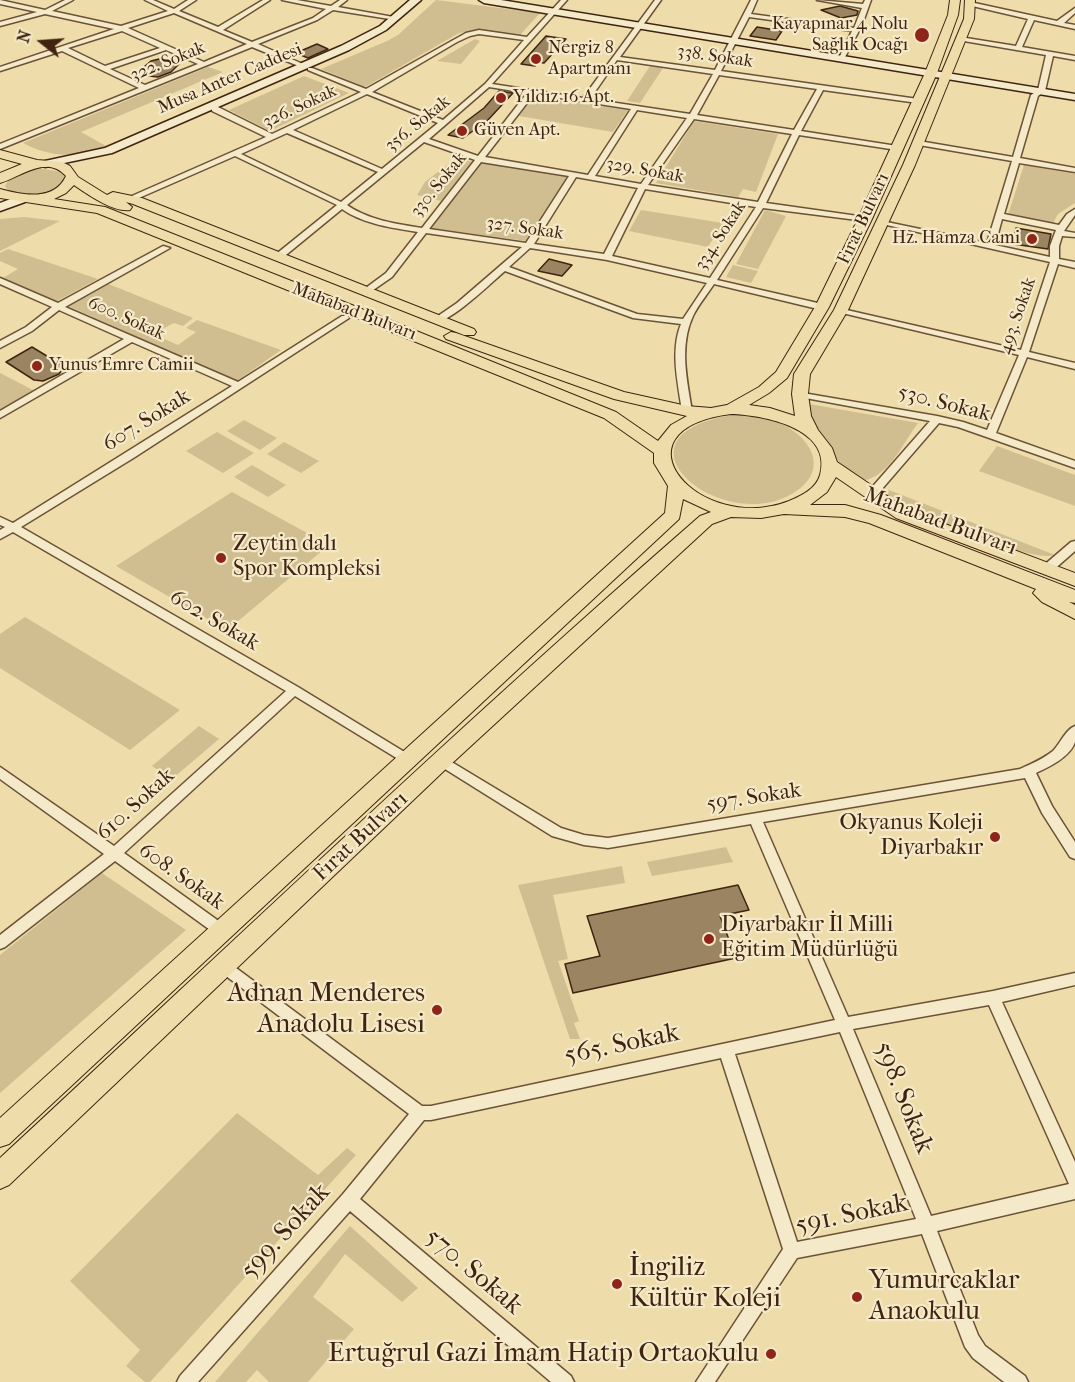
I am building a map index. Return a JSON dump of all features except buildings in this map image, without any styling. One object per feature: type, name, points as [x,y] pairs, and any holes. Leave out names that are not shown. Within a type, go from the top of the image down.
[{"type":"main road","name":"Musa Anter Caddesi","points":[[71,177],[85,168],[307,68],[371,36],[416,0]]},
{"type":"main road","name":"Musa Anter Caddesi","points":[[42,165],[108,151],[380,39],[425,0]]},
{"type":"main road","points":[[484,0],[1075,97]]},
{"type":"main road","name":"Fırat Bulvarı","points":[[731,409],[764,390],[782,375],[822,307],[865,219],[931,73],[953,13],[955,0]]},
{"type":"main road","name":"Fırat Bulvarı","points":[[810,431],[803,416],[800,394],[802,374],[841,310],[919,144],[969,19],[970,2]]},
{"type":"main road","points":[[0,154],[42,165]]},
{"type":"main road","points":[[0,179],[14,170],[42,165]]},
{"type":"main road","name":"Mahabad Bulvarı","points":[[42,165],[62,167],[71,177],[97,195],[227,249],[503,355],[620,396],[687,411],[709,412]]},
{"type":"main road","points":[[0,207],[57,193],[66,188],[71,177]]},
{"type":"main road","name":"Mahabad Bulvarı","points":[[0,193],[100,210],[610,415],[663,452]]},
{"type":"main road","points":[[97,195],[129,199],[438,320],[494,344],[503,355]]},
{"type":"main road","points":[[137,225],[152,240],[166,248],[345,318],[431,355],[491,366]]},
{"type":"main road","points":[[787,368],[787,375],[802,374]]},
{"type":"main road","points":[[748,409],[782,416],[810,431],[827,453],[830,465],[827,479],[818,492],[804,502],[784,509],[749,513],[731,511],[700,501],[676,484],[665,469],[663,452],[667,439],[677,427],[691,418],[709,412],[748,409]]},
{"type":"main road","name":"Mahabad Bulvarı","points":[[830,465],[902,514],[1075,580]]},
{"type":"main road","name":"Fırat Bulvarı","points":[[0,1135],[673,514],[676,484]]},
{"type":"main road","name":"Mahabad Bulvarı","points":[[784,509],[845,512],[875,519],[1075,597]]},
{"type":"main road","name":"Fırat Bulvarı","points":[[0,1176],[441,761],[706,520],[731,511]]},
{"type":"main road","points":[[1047,569],[1075,569]]},
{"type":"main road","points":[[1028,578],[1048,598],[1075,613]]},
{"type":"street","points":[[0,24],[48,11],[70,0]]},
{"type":"street","points":[[148,0],[444,123]]},
{"type":"street","points":[[0,69],[124,29],[174,11],[193,0]]},
{"type":"street","points":[[218,30],[267,0]]},
{"type":"street","points":[[285,0],[396,18]]},
{"type":"street","name":"322. Sokak","points":[[0,147],[315,19],[344,0]]},
{"type":"street","name":"356. Sokak","points":[[278,257],[444,123],[487,85],[564,0]]},
{"type":"street","points":[[585,100],[658,0]]},
{"type":"street","points":[[607,257],[643,186],[693,115],[735,40],[754,0]]},
{"type":"street","points":[[819,0],[866,3],[842,58]]},
{"type":"street","points":[[0,2],[124,29],[203,64]]},
{"type":"street","points":[[970,2],[1075,27]]},
{"type":"street","points":[[1059,23],[1075,10]]},
{"type":"street","points":[[746,15],[856,30]]},
{"type":"street","points":[[1018,49],[1032,18]]},
{"type":"street","name":"326. Sokak","points":[[129,199],[272,137],[366,91],[461,37],[478,32],[528,39]]},
{"type":"street","points":[[960,39],[1075,58]]},
{"type":"street","points":[[62,48],[145,88]]},
{"type":"street","points":[[105,68],[166,48]]},
{"type":"street","points":[[990,247],[1035,95],[1041,92],[1050,54]]},
{"type":"street","name":"338. Sokak","points":[[615,58],[918,100]]},
{"type":"street","points":[[487,85],[897,148]]},
{"type":"street","name":"334. Sokak","points":[[687,411],[680,366],[682,332],[686,322],[761,205],[821,87]]},
{"type":"street","name":"330. Sokak","points":[[366,292],[389,275],[531,93]]},
{"type":"street","points":[[591,176],[636,107]]},
{"type":"street","points":[[215,109],[272,137]]},
{"type":"street","points":[[286,130],[382,172]]},
{"type":"street","name":"329. Sokak","points":[[422,140],[480,159],[761,205],[865,219]]},
{"type":"street","points":[[919,144],[1075,170]]},
{"type":"street","name":"327. Sokak","points":[[236,154],[354,214],[375,221],[422,231],[607,257],[822,307]]},
{"type":"street","points":[[438,320],[460,305],[530,245],[574,174]]},
{"type":"street","points":[[1060,230],[1075,210]]},
{"type":"street","points":[[999,216],[1075,234]]},
{"type":"street","points":[[882,223],[1075,265]]},
{"type":"street","name":"493. Sokak","points":[[990,435],[1024,354],[1055,260],[1053,252],[1060,230]]},
{"type":"street","points":[[0,345],[29,329],[58,308],[166,248]]},
{"type":"street","points":[[505,268],[636,316],[686,322]]},
{"type":"street","name":"600. Sokak","points":[[0,281],[239,386]]},
{"type":"street","points":[[841,310],[1075,366]]},
{"type":"street","name":"607. Sokak","points":[[0,535],[345,318]]},
{"type":"street","points":[[0,415],[131,339]]},
{"type":"street","name":"530. Sokak","points":[[800,394],[937,419],[1075,465]]},
{"type":"street","points":[[871,495],[937,419]]},
{"type":"street","name":"602. Sokak","points":[[0,520],[294,690],[407,759]]},
{"type":"street","points":[[1047,569],[1075,545]]},
{"type":"street","name":"610. Sokak","points":[[0,943],[113,855],[294,690]]},
{"type":"street","name":"597. Sokak","points":[[441,761],[557,832],[584,840],[608,843],[1028,771],[1044,765],[1066,748],[1075,731]]},
{"type":"street","points":[[1028,771],[1047,809],[1075,853]]},
{"type":"street","name":"608. Sokak","points":[[0,772],[222,931]]},
{"type":"street","name":"598. Sokak","points":[[755,819],[845,1024],[928,1225],[971,1341],[979,1352],[1019,1382]]},
{"type":"street","points":[[224,966],[420,1113]]},
{"type":"street","name":"565. Sokak","points":[[420,1113],[431,1113],[845,1024],[993,998],[1075,979]]},
{"type":"street","points":[[993,998],[1075,1180]]},
{"type":"street","points":[[726,1049],[792,1251]]},
{"type":"street","name":"599. Sokak","points":[[186,1382],[349,1200],[420,1113]]},
{"type":"street","name":"591. Sokak","points":[[705,1382],[792,1251],[928,1225],[1075,1191]]},
{"type":"street","name":"570. Sokak","points":[[349,1200],[565,1382]]},
{"type":"shaded area","points":[[436,0],[540,13],[520,35],[479,30],[459,33],[365,87],[321,69],[398,35]]},
{"type":"shaded area","points":[[475,39],[480,41],[461,64],[437,61]]},
{"type":"shaded area","points":[[650,66],[663,68],[640,103],[627,101]]},
{"type":"shaded area","points":[[208,67],[223,72],[81,132],[106,146],[84,153],[64,155],[54,154],[23,143]]},
{"type":"shaded area","points":[[304,76],[349,93],[270,131],[229,110]]},
{"type":"shaded area","points":[[533,97],[628,110],[613,132],[519,116]]},
{"type":"shaded area","points":[[694,121],[778,134],[756,192],[743,189],[738,197],[656,183]]},
{"type":"shaded area","points":[[456,158],[473,162],[441,201],[417,195],[425,182]]},
{"type":"shaded area","points":[[482,163],[568,176],[527,241],[431,228]]},
{"type":"shaded area","points":[[1024,165],[1075,174],[1075,203],[1058,214],[1053,223],[1008,215]]},
{"type":"shaded area","points":[[37,168],[62,172],[66,180],[53,190],[25,196],[10,191],[5,186],[11,176]]},
{"type":"shaded area","points":[[641,210],[723,223],[708,247],[629,231]]},
{"type":"shaded area","points":[[765,210],[786,216],[758,269],[736,264]]},
{"type":"shaded area","points":[[24,217],[60,221],[0,251],[0,219]]},
{"type":"shaded area","points":[[8,249],[98,279],[57,301],[3,278],[18,269],[0,261],[0,253]]},
{"type":"shaded area","points":[[733,265],[758,271],[751,283],[726,277]]},
{"type":"shaded area","points":[[106,283],[193,318],[183,326],[174,323],[153,334],[178,345],[196,332],[186,328],[197,320],[281,350],[237,381],[66,305]]},
{"type":"shaded area","points":[[0,373],[35,391],[0,411]]},
{"type":"shaded area","points":[[809,404],[918,423],[889,465],[874,477],[865,480],[849,472],[830,449],[815,423]]},
{"type":"shaded area","points":[[732,415],[777,422],[800,437],[813,456],[814,466],[803,486],[790,495],[762,504],[732,502],[706,492],[686,478],[675,460],[677,442],[695,426]]},
{"type":"shaded area","points":[[244,420],[277,438],[260,450],[227,431]]},
{"type":"shaded area","points":[[217,432],[254,453],[223,473],[186,451]]},
{"type":"shaded area","points":[[284,442],[319,461],[301,473],[267,454]]},
{"type":"shaded area","points":[[997,446],[1075,475],[1075,506],[979,471]]},
{"type":"shaded area","points":[[252,465],[286,485],[268,497],[234,477]]},
{"type":"shaded area","points":[[889,490],[1055,555],[1042,556],[1024,552],[952,527],[896,503],[886,497],[885,494]]},
{"type":"shaded area","name":"Zeytin dalı Spor Kompleksi","points":[[232,492],[309,534],[302,539],[323,550],[225,632],[211,621],[116,566]]},
{"type":"shaded area","points":[[25,617],[180,710],[130,750],[0,668],[0,634]]},
{"type":"shaded area","points":[[199,726],[219,739],[172,779],[152,766]]},
{"type":"shaded area","points":[[726,847],[733,862],[652,876],[647,862]]},
{"type":"shaded area","points":[[622,866],[625,883],[553,895],[568,959],[558,961],[579,1021],[574,1023],[580,1039],[570,1039],[518,885]]},
{"type":"shaded area","points":[[102,873],[186,930],[0,1093],[0,955]]},
{"type":"shaded area","points":[[237,1113],[318,1175],[347,1148],[356,1155],[150,1382],[145,1382],[126,1366],[140,1350],[70,1281]]},
{"type":"shaded area","points":[[350,1226],[418,1288],[402,1302],[345,1254],[313,1297],[354,1329],[308,1382],[269,1382],[257,1370],[246,1382],[215,1382]]},
{"type":"place","name":"Kayapınar 4 Nolu Sağlık Ocağı","points":[[922,35]]},
{"type":"place","name":"Nergiz 8 Apartmanı","points":[[536,59]]},
{"type":"place","name":"Yıldız 16 Apt.","points":[[501,98]]},
{"type":"place","name":"Güven Apt.","points":[[462,131]]},
{"type":"place","name":"Hz. Hamza Cami","points":[[1032,239]]},
{"type":"place","name":"Yunus Emre Camii","points":[[37,366]]},
{"type":"place","name":"Zeytin dalı Spor Kompleksi","points":[[221,558]]},
{"type":"place","name":"Okyanus Koleji Diyarbakır","points":[[995,837]]},
{"type":"place","name":"Diyarbakır İl Milli Eğitim Müdürlüğü","points":[[709,939]]},
{"type":"place","name":"Adnan Menderes Anadolu Lisesi","points":[[437,1010]]},
{"type":"place","name":"İngiliz Kültür Koleji","points":[[617,1284]]},
{"type":"place","name":"Yumurcaklar Anaokulu","points":[[857,1297]]},
{"type":"place","name":"Ertuğrul Gazi İmam Hatip Ortaokulu","points":[[771,1354]]}]
